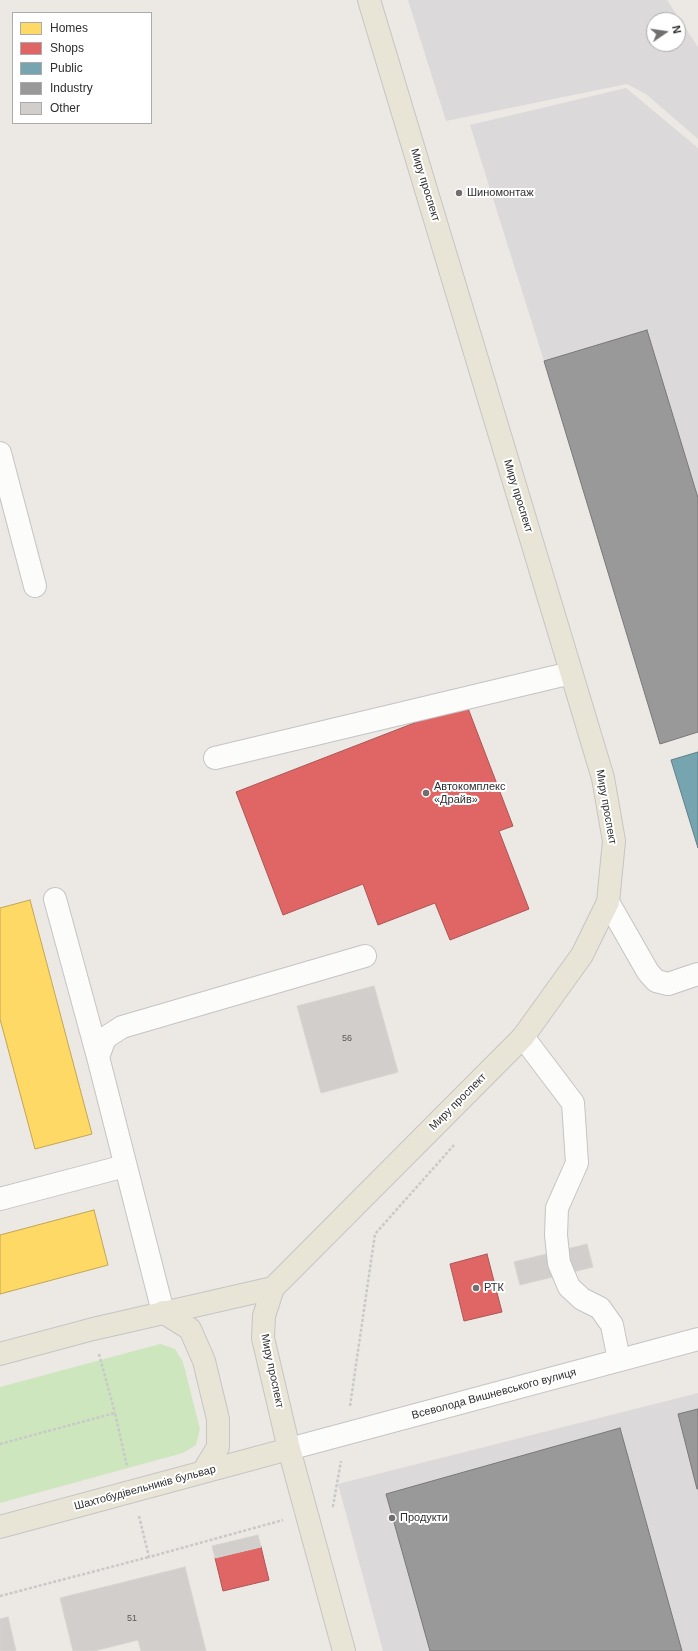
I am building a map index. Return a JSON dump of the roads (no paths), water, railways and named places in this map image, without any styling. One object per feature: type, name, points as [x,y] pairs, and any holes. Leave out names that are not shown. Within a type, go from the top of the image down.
[{"type":"main road","name":"Миру проспект","points":[[344,1651],[289,1450],[263,1338],[264,1316],[273,1288],[523,1037],[582,955],[608,902],[614,841],[603,778],[369,0]]},
{"type":"main road","points":[[0,1354],[163,1312],[273,1288]]},
{"type":"main road","points":[[163,1312],[190,1329],[204,1361],[218,1419],[218,1447],[203,1472]]},
{"type":"main road","name":"Шахтобудівельників бульвар","points":[[0,1527],[289,1450]]},
{"type":"street","points":[[0,453],[35,586]]},
{"type":"street","points":[[215,758],[571,673]]},
{"type":"street","points":[[55,899],[98,1057],[163,1312]]},
{"type":"street","points":[[608,902],[648,972],[656,981],[668,984],[698,974]]},
{"type":"street","points":[[98,1057],[105,1038],[122,1027],[365,956]]},
{"type":"street","points":[[523,1037],[573,1103],[577,1163],[557,1208],[556,1235],[559,1263],[569,1287],[582,1299],[600,1308],[612,1325],[619,1360]]},
{"type":"street","points":[[0,1199],[125,1166]]},
{"type":"street","name":"Всеволода Вишневського вулиця","points":[[289,1450],[698,1339]]},
{"type":"place","name":"Шиномонтаж","points":[[459,193]]},
{"type":"place","name":"Автокомплекс «Драйв»","points":[[426,793]]},
{"type":"place","name":"РТК","points":[[476,1288]]},
{"type":"place","name":"Продукти","points":[[392,1518]]}]
